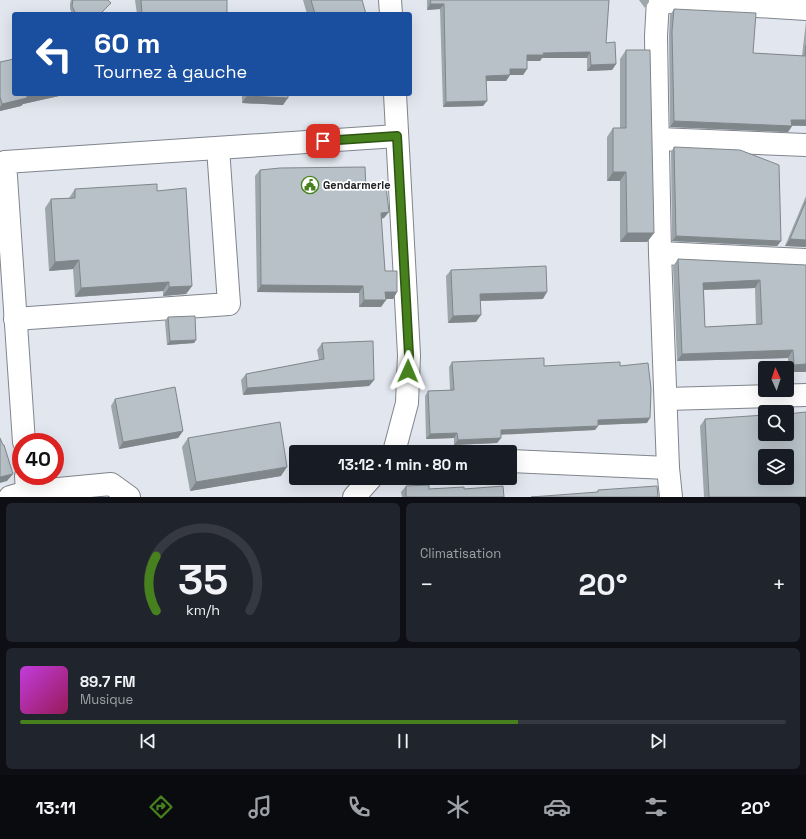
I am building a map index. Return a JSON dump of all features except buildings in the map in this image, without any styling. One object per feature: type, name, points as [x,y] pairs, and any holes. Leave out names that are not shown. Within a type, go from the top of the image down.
[{"type":"street","points":[[390,0],[391,12]]},
{"type":"street","points":[[658,0],[656,44],[660,253],[668,468],[671,497]]},
{"type":"street","points":[[665,0],[665,2],[714,3],[806,9]]},
{"type":"street","points":[[395,96],[409,355],[407,403],[396,445]]},
{"type":"street","points":[[23,433],[4,162],[397,136]]},
{"type":"street","points":[[658,139],[806,145]]},
{"type":"street","points":[[16,319],[229,304],[218,148]]},
{"type":"street","points":[[660,253],[806,260]]},
{"type":"street","points":[[666,399],[806,396]]},
{"type":"street","points":[[517,461],[668,468]]},
{"type":"street","points":[[21,488],[112,484],[129,497]]},
{"type":"street","points":[[354,497],[365,485]]},
{"type":"place","name":"Gendarmerie","points":[[310,185]]},
{"type":"route","points":[[323,141],[397,136],[409,355],[408,371]]}]
